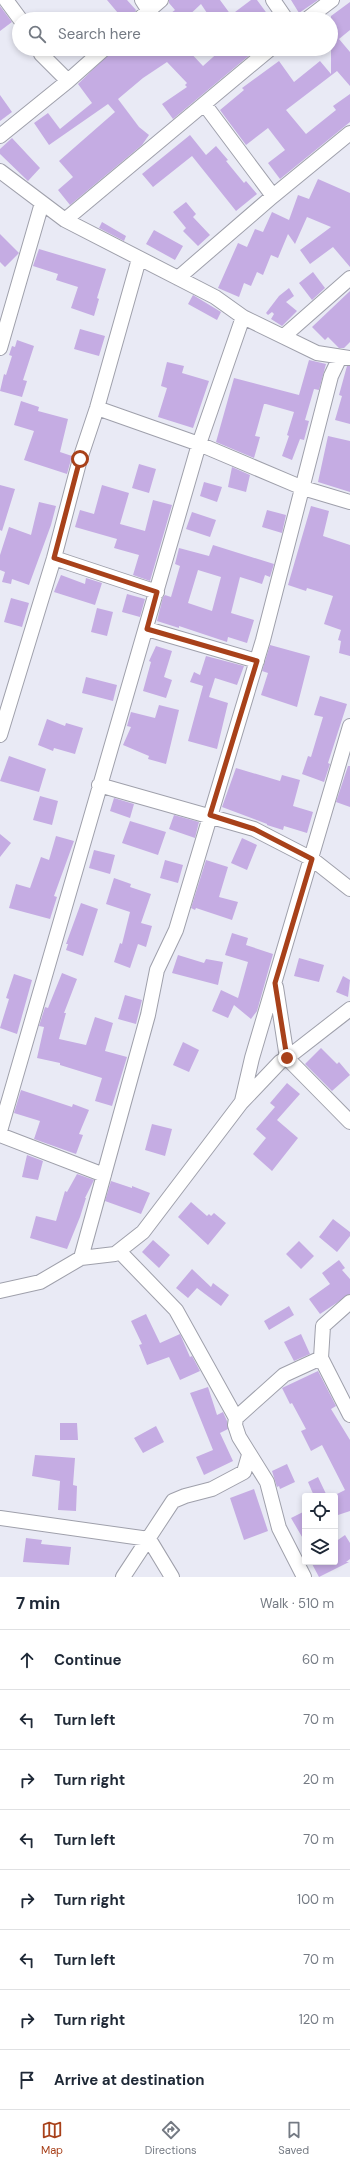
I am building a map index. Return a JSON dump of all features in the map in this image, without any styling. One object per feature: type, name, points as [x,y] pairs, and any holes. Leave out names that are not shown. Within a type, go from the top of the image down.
[{"type":"street","points":[[6,0],[15,12]]},
{"type":"street","points":[[144,10],[161,0]]},
{"type":"street","points":[[273,0],[281,12]]},
{"type":"street","points":[[316,12],[332,0]]},
{"type":"street","points":[[43,56],[68,81]]},
{"type":"street","points":[[0,136],[68,81],[96,56]]},
{"type":"street","points":[[65,220],[205,105],[262,56]]},
{"type":"street","points":[[205,105],[273,196]]},
{"type":"street","points":[[178,278],[273,196],[350,133]]},
{"type":"street","points":[[0,171],[65,220],[215,297],[244,317],[317,353],[345,358],[332,376],[257,661],[176,930],[157,970],[148,1015],[81,1258]]},
{"type":"street","points":[[0,348],[42,203]]},
{"type":"street","points":[[0,735],[54,558],[80,459],[97,408],[139,259]]},
{"type":"street","points":[[284,336],[350,278]]},
{"type":"street","points":[[0,1130],[83,848],[99,786],[147,629],[199,444],[244,317]]},
{"type":"street","points":[[97,408],[199,444],[303,488],[350,502]]},
{"type":"street","points":[[54,558],[157,592]]},
{"type":"street","points":[[147,629],[257,661]]},
{"type":"street","points":[[241,1103],[350,726]]},
{"type":"street","points":[[99,786],[210,815],[254,829],[312,859],[350,889]]},
{"type":"street","points":[[275,983],[287,1058],[350,1122]]},
{"type":"street","points":[[0,1292],[40,1282],[81,1258],[116,1254],[143,1232],[241,1103],[280,1062],[350,1009]]},
{"type":"street","points":[[0,1135],[104,1175]]},
{"type":"street","points":[[119,1251],[176,1310],[236,1418],[235,1426],[239,1437],[267,1482],[279,1528],[304,1577]]},
{"type":"street","points":[[350,1302],[323,1326],[321,1358],[350,1415]]},
{"type":"street","points":[[236,1418],[284,1375],[321,1358]]},
{"type":"street","points":[[123,1577],[173,1501],[184,1496],[212,1489],[244,1472],[250,1455]]},
{"type":"street","points":[[0,1518],[149,1539]]},
{"type":"street","points":[[149,1539],[172,1577]]},
{"type":"building","points":[[107,0],[127,0],[136,10],[135,12],[117,12]]},
{"type":"building","points":[[169,0],[220,0],[229,12],[206,12],[201,4],[192,12],[172,12],[175,10],[169,3]]},
{"type":"building","points":[[251,0],[257,0],[266,12],[235,12]]},
{"type":"building","points":[[291,0],[318,0],[300,12],[298,12]]},
{"type":"building","points":[[350,2],[350,30],[339,39],[350,52],[350,86],[337,71],[286,110],[306,134],[336,110],[333,106],[350,94],[350,122],[280,179],[268,163],[285,150],[268,128],[246,145],[220,110],[244,90],[242,88],[279,61],[294,82],[320,61],[331,74],[331,56],[338,56],[338,12],[336,12]]},
{"type":"building","points":[[0,6],[12,22],[0,31]]},
{"type":"building","points":[[107,56],[194,56],[203,66],[214,56],[249,56],[173,119],[162,104],[187,87],[185,85],[187,83],[167,62],[143,78],[118,99],[139,127],[149,135],[142,145],[70,205],[58,190],[73,177],[59,161],[115,112],[108,104],[49,145],[34,123],[48,113],[60,129],[92,103],[78,84]]},
{"type":"building","points":[[0,95],[12,112],[0,121]]},
{"type":"building","points":[[190,135],[206,155],[216,146],[244,183],[246,181],[257,194],[236,211],[192,156],[153,187],[142,174]]},
{"type":"building","points":[[12,138],[40,168],[28,181],[0,154],[0,149]]},
{"type":"building","points":[[318,179],[350,193],[350,267],[333,247],[310,264],[300,250],[331,227],[307,217],[295,244],[288,234],[278,258],[271,255],[263,275],[257,272],[251,286],[244,283],[239,297],[218,288],[238,243],[247,247],[255,229],[263,232],[272,212],[289,220],[298,195],[309,199]]},
{"type":"building","points":[[186,202],[196,214],[193,217],[210,235],[198,246],[183,231],[186,228],[173,212]]},
{"type":"building","points":[[102,222],[126,236],[124,241],[99,228]]},
{"type":"building","points":[[154,230],[183,246],[175,260],[146,244]]},
{"type":"building","points":[[0,234],[19,253],[5,267],[0,262]]},
{"type":"building","points":[[39,249],[106,269],[97,298],[99,299],[94,316],[71,308],[78,287],[56,280],[58,274],[33,266]]},
{"type":"building","points":[[313,272],[325,288],[312,300],[299,283]]},
{"type":"building","points":[[289,288],[294,296],[286,302],[297,311],[282,326],[271,319],[274,314],[272,312],[268,315],[266,313],[279,296]]},
{"type":"building","points":[[350,291],[350,342],[344,348],[339,348],[328,337],[325,340],[312,327]]},
{"type":"building","points":[[193,295],[221,312],[217,320],[188,304]]},
{"type":"building","points":[[80,329],[105,336],[99,356],[74,349]]},
{"type":"building","points":[[17,340],[34,346],[23,380],[27,381],[22,397],[0,391],[4,374],[6,375],[12,356],[9,355],[12,346],[15,347]]},
{"type":"building","points":[[309,360],[326,364],[319,390],[314,389],[305,420],[309,421],[304,440],[300,439],[292,460],[282,456],[289,436],[287,435],[294,412],[266,404],[264,404],[255,436],[260,437],[254,458],[216,442],[234,378],[299,395]]},
{"type":"building","points":[[167,362],[184,366],[182,373],[209,381],[193,428],[158,417],[167,388],[161,386]]},
{"type":"building","points":[[347,366],[350,366],[350,424],[335,420],[342,396],[339,395]]},
{"type":"building","points":[[21,401],[39,407],[38,411],[68,419],[60,452],[72,456],[67,474],[24,460],[34,431],[14,425]]},
{"type":"building","points":[[328,436],[350,441],[350,492],[318,482]]},
{"type":"building","points":[[139,464],[156,469],[149,493],[132,488]]},
{"type":"building","points":[[232,467],[250,475],[246,492],[228,487]]},
{"type":"building","points":[[204,482],[222,487],[217,502],[200,496]]},
{"type":"building","points":[[0,485],[15,489],[2,531],[0,530]]},
{"type":"building","points":[[102,485],[129,493],[120,524],[145,531],[153,500],[172,505],[150,581],[133,575],[139,555],[114,548],[117,539],[75,527],[80,510],[94,514]]},
{"type":"building","points":[[39,502],[56,506],[51,525],[29,585],[12,579],[11,584],[2,582],[5,572],[0,570],[0,555],[9,527],[31,535]]},
{"type":"building","points":[[311,506],[329,511],[323,536],[350,545],[350,656],[339,653],[341,641],[338,640],[341,630],[324,624],[333,596],[307,588],[306,591],[288,585]]},
{"type":"building","points":[[267,510],[286,515],[282,533],[262,527]]},
{"type":"building","points":[[192,512],[216,520],[210,537],[186,529]]},
{"type":"building","points":[[213,545],[274,564],[270,577],[265,575],[262,584],[240,577],[231,613],[254,620],[247,643],[228,637],[227,642],[179,626],[179,628],[157,621],[163,597],[165,595],[171,597],[180,566],[175,564],[179,548],[209,556]],"holes":[[[198,570],[221,577],[212,611],[188,603]]]},
{"type":"building","points":[[61,575],[85,584],[86,578],[102,583],[95,605],[54,592]]},
{"type":"building","points":[[127,594],[145,599],[140,617],[122,612]]},
{"type":"building","points":[[11,598],[29,603],[22,627],[4,622]]},
{"type":"building","points":[[97,608],[113,612],[107,636],[91,632]]},
{"type":"building","points":[[270,645],[310,656],[297,707],[261,695],[268,673],[262,671]]},
{"type":"building","points":[[156,646],[172,651],[164,677],[172,680],[166,698],[143,691],[151,662],[149,661]]},
{"type":"building","points":[[206,656],[244,666],[237,685],[215,678],[209,697],[228,703],[217,749],[188,741],[203,686],[190,682],[194,672],[200,675]]},
{"type":"building","points":[[86,677],[117,685],[113,701],[82,693]]},
{"type":"building","points":[[320,696],[347,704],[328,763],[330,764],[324,782],[302,774],[308,756],[311,757],[323,717],[314,715]]},
{"type":"building","points":[[159,705],[179,710],[166,764],[148,759],[149,756],[123,745],[131,727],[127,726],[131,712],[155,718]]},
{"type":"building","points":[[47,719],[65,726],[66,723],[83,728],[75,754],[54,748],[53,751],[38,745]]},
{"type":"building","points":[[9,756],[46,769],[39,792],[0,781]]},
{"type":"building","points":[[348,766],[350,766],[350,807],[336,802]]},
{"type":"building","points":[[236,768],[280,781],[282,775],[300,780],[293,806],[313,812],[307,833],[284,826],[283,830],[222,807]]},
{"type":"building","points":[[40,796],[58,801],[52,825],[33,820]]},
{"type":"building","points":[[114,798],[134,804],[130,818],[110,811]]},
{"type":"building","points":[[174,815],[199,822],[195,838],[169,829]]},
{"type":"building","points":[[130,821],[166,832],[158,855],[122,843]]},
{"type":"building","points":[[0,834],[11,843],[0,857]]},
{"type":"building","points":[[56,836],[74,841],[54,896],[57,897],[50,919],[9,908],[16,884],[30,888],[41,857],[49,860]]},
{"type":"building","points":[[242,838],[257,845],[247,870],[231,863]]},
{"type":"building","points":[[94,850],[115,855],[110,874],[89,868]]},
{"type":"building","points":[[165,860],[183,865],[178,883],[160,878]]},
{"type":"building","points":[[206,860],[228,867],[219,897],[238,902],[232,920],[196,908],[195,910],[191,908]]},
{"type":"building","points":[[114,878],[131,884],[130,887],[151,894],[141,923],[152,926],[146,947],[138,944],[130,968],[114,962],[120,943],[122,944],[130,912],[106,904]]},
{"type":"building","points":[[81,903],[98,909],[83,956],[66,950],[68,944],[66,944]]},
{"type":"building","points":[[232,933],[248,938],[246,945],[273,954],[257,1011],[251,1019],[234,1005],[228,1018],[212,1011],[221,990],[238,998],[248,962],[225,955]]},
{"type":"building","points":[[178,955],[204,963],[206,959],[223,962],[218,985],[172,973]]},
{"type":"building","points":[[299,958],[324,965],[319,982],[294,976]]},
{"type":"building","points":[[62,973],[77,979],[64,1013],[66,1013],[59,1039],[86,1045],[95,1017],[113,1023],[105,1051],[127,1057],[112,1106],[95,1101],[102,1078],[60,1065],[60,1063],[37,1058],[44,1027],[39,1026],[45,1007],[48,1008]]},
{"type":"building","points":[[14,974],[32,980],[17,1034],[0,1028],[9,999],[6,998]]},
{"type":"building","points":[[343,976],[350,980],[348,997],[336,992]]},
{"type":"building","points":[[125,995],[142,1000],[136,1024],[118,1019]]},
{"type":"building","points":[[183,1042],[199,1050],[189,1072],[173,1065]]},
{"type":"building","points":[[321,1048],[337,1064],[339,1062],[350,1075],[332,1091],[305,1064]]},
{"type":"building","points":[[287,1083],[300,1094],[277,1120],[298,1138],[272,1171],[253,1154],[266,1138],[256,1129],[275,1107],[270,1103]]},
{"type":"building","points":[[21,1090],[72,1107],[73,1104],[89,1110],[79,1134],[83,1135],[76,1154],[34,1139],[40,1121],[14,1113]]},
{"type":"building","points":[[152,1124],[172,1129],[165,1156],[145,1150]]},
{"type":"building","points":[[27,1155],[43,1161],[38,1180],[22,1177]]},
{"type":"building","points":[[77,1174],[94,1180],[85,1198],[80,1217],[67,1249],[30,1238],[36,1216],[56,1221],[65,1191],[67,1192]]},
{"type":"building","points":[[111,1181],[132,1188],[132,1186],[150,1193],[141,1214],[105,1201]]},
{"type":"building","points":[[191,1202],[207,1216],[209,1214],[211,1216],[214,1213],[226,1223],[208,1245],[178,1217]]},
{"type":"building","points":[[333,1219],[350,1232],[350,1236],[337,1252],[319,1237]]},
{"type":"building","points":[[153,1240],[170,1255],[159,1268],[142,1252]]},
{"type":"building","points":[[299,1241],[314,1256],[301,1269],[286,1254]]},
{"type":"building","points":[[339,1260],[345,1268],[342,1270],[350,1279],[350,1294],[320,1314],[309,1299],[330,1284],[322,1273]]},
{"type":"building","points":[[192,1269],[211,1287],[213,1283],[229,1295],[221,1306],[197,1288],[188,1298],[176,1288]]},
{"type":"building","points":[[289,1306],[294,1315],[269,1330],[264,1321]]},
{"type":"building","points":[[146,1314],[160,1343],[180,1334],[190,1357],[192,1356],[200,1371],[180,1380],[169,1357],[147,1365],[139,1345],[142,1344],[131,1321]]},
{"type":"building","points":[[301,1334],[310,1354],[294,1361],[284,1342]]},
{"type":"building","points":[[318,1371],[336,1406],[331,1409],[350,1440],[350,1511],[338,1515],[338,1494],[345,1490],[322,1445],[311,1451],[301,1431],[306,1429],[282,1388]]},
{"type":"building","points":[[208,1387],[217,1415],[223,1412],[227,1421],[228,1429],[220,1433],[233,1461],[204,1475],[196,1457],[213,1450],[190,1393]]},
{"type":"building","points":[[60,1423],[77,1423],[78,1440],[60,1440]]},
{"type":"building","points":[[156,1426],[164,1442],[143,1453],[134,1438]]},
{"type":"building","points":[[35,1455],[75,1458],[73,1485],[77,1486],[76,1511],[58,1510],[60,1481],[32,1476]]},
{"type":"building","points":[[287,1464],[295,1482],[280,1489],[279,1486],[277,1487],[272,1471]]},
{"type":"building","points":[[318,1477],[326,1493],[313,1493],[308,1482]]},
{"type":"building","points":[[254,1489],[268,1531],[244,1540],[230,1498]]},
{"type":"building","points":[[302,1512],[302,1537],[291,1518]]},
{"type":"building","points":[[345,1535],[350,1543],[350,1559],[346,1562],[349,1562],[319,1577],[313,1565],[338,1565],[338,1540]]},
{"type":"building","points":[[26,1538],[42,1540],[41,1544],[71,1547],[69,1565],[23,1562]]},
{"type":"route","points":[[80,459],[54,558],[157,592],[147,629],[257,661],[210,815],[254,829],[312,859],[275,983],[287,1058]]}]
